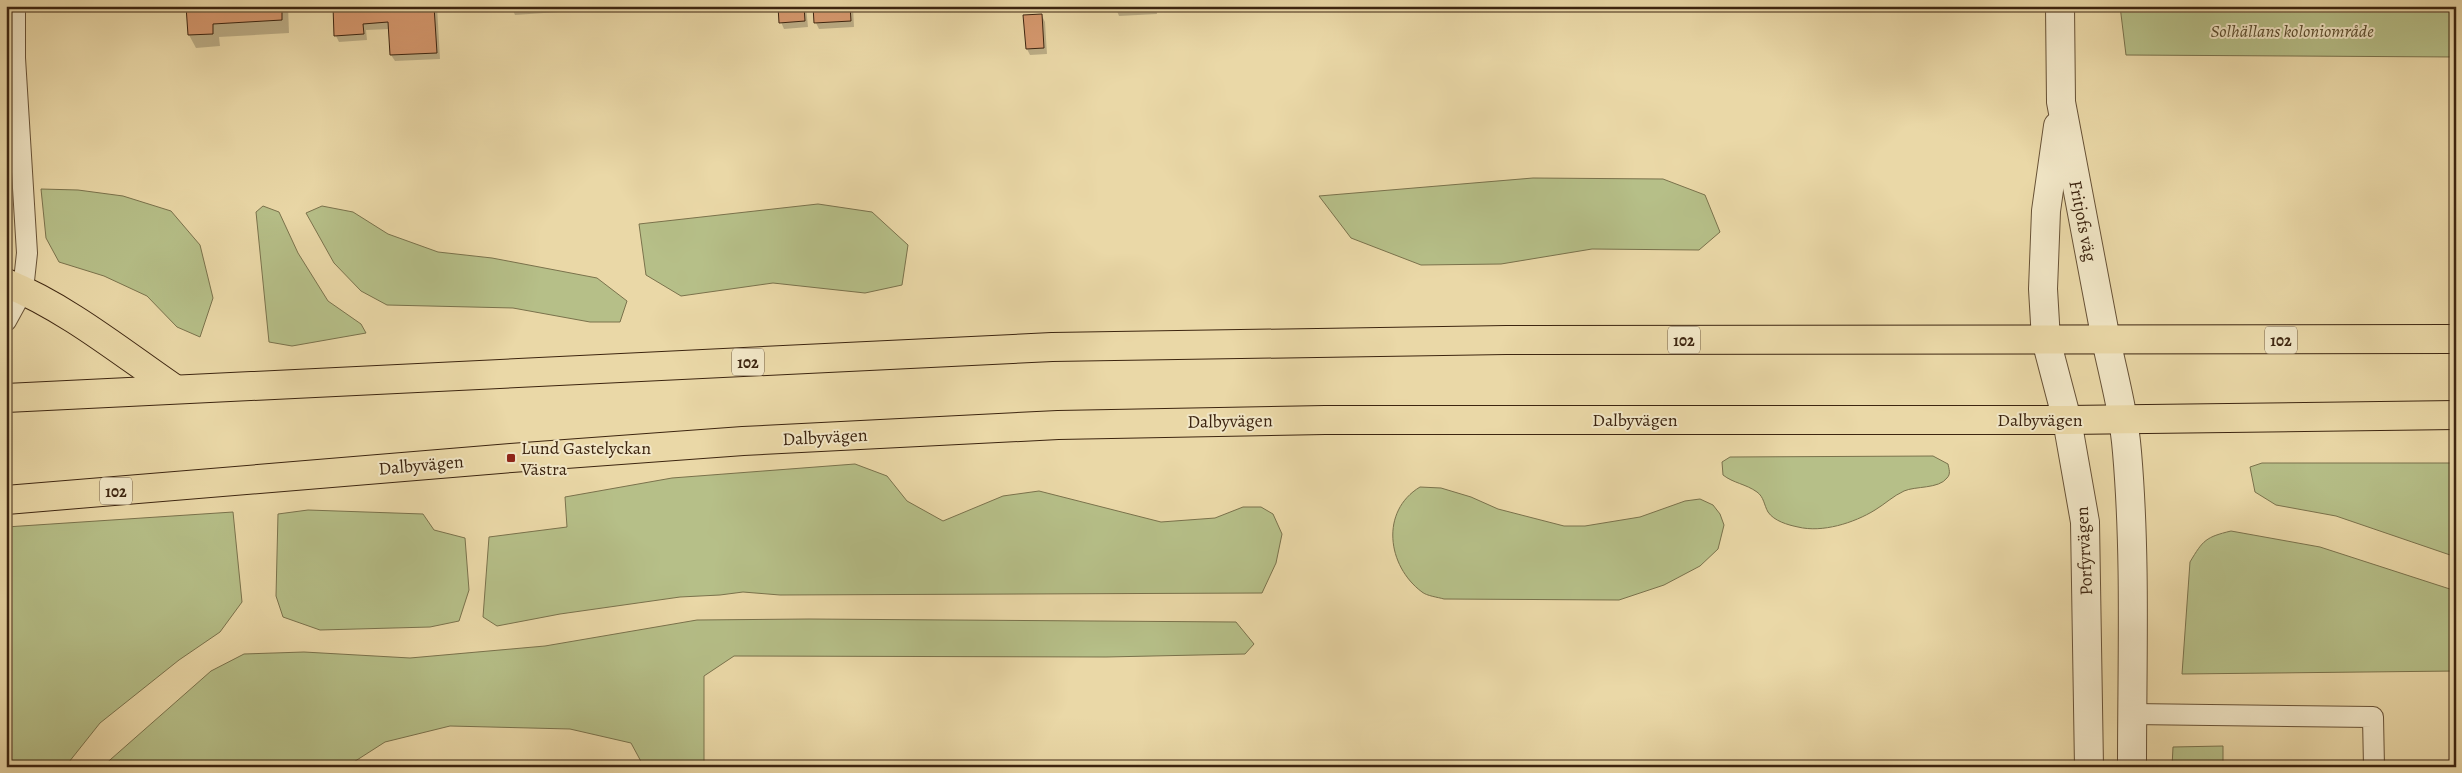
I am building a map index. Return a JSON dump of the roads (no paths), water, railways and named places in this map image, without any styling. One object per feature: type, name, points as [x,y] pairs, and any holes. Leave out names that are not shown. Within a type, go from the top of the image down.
[{"type":"main road","points":[[15,286],[85,327],[175,389]]},
{"type":"main road","name":"102","points":[[6,398],[1052,347],[1332,341],[2456,339]]},
{"type":"main road","name":"Dalbyvägen","points":[[6,500],[511,458],[743,441],[1058,425],[1325,420],[2067,420],[2456,415]]},
{"type":"street","name":"Fritjofs väg","points":[[2046,340],[2043,290],[2046,211],[2061,102],[2060,6]]},
{"type":"street","name":"Fritjofs väg","points":[[2061,102],[2106,340]]},
{"type":"street","name":"Porfyrvägen","points":[[2046,340],[2067,420],[2085,522],[2089,767]]},
{"type":"street","points":[[2106,340],[2123,419],[2131,522],[2132,767]]},
{"type":"lane","points":[[6,320],[15,286],[27,270],[27,236],[15,58],[15,6]]},
{"type":"lane","points":[[2132,714],[2374,717],[2374,767]]},
{"type":"place","name":"Lund Gastelyckan Västra","points":[[511,458]]},
{"type":"park label","name":"Solhällans koloniområde","points":[[2292,31]]}]
